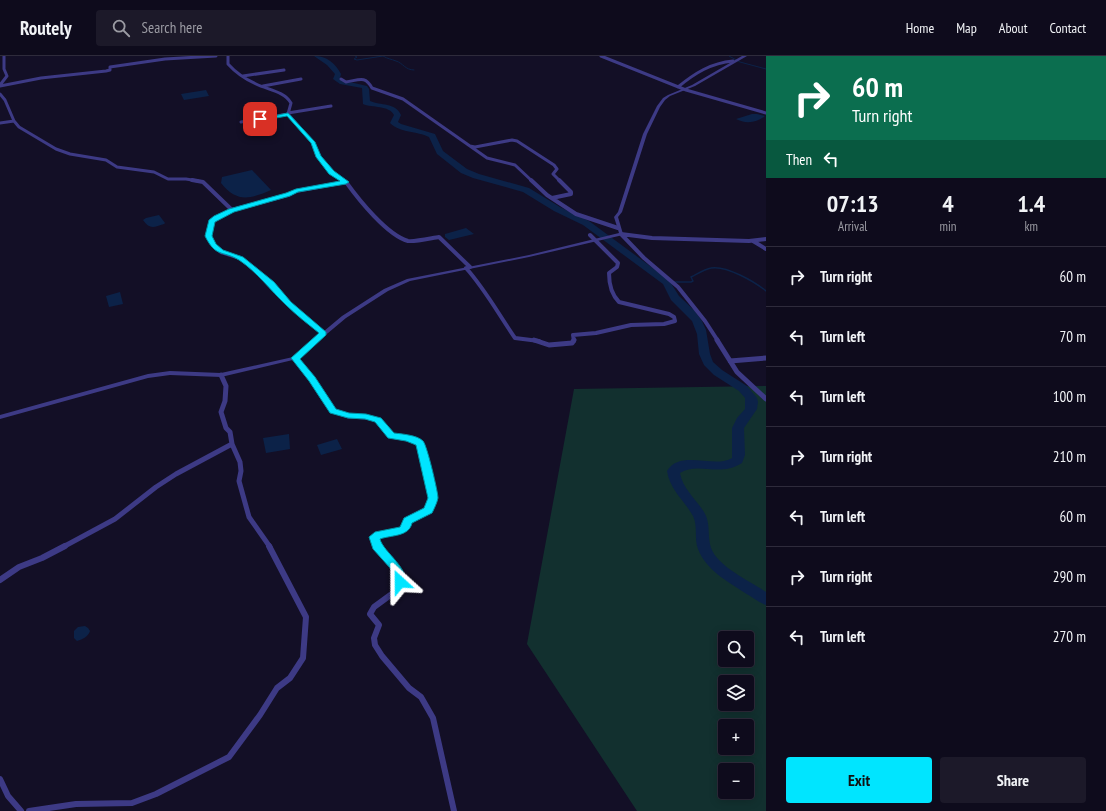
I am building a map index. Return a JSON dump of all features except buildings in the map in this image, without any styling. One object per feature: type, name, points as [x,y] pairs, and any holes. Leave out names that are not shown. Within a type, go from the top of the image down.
[{"type":"street","points":[[0,85],[7,76],[4,68],[4,56]]},
{"type":"street","points":[[0,85],[35,79],[106,71],[110,70],[109,68],[112,67],[165,59],[216,56]]},
{"type":"street","points":[[228,56],[228,64],[231,68],[262,86],[287,96],[291,103],[288,114]]},
{"type":"street","points":[[601,56],[645,72],[686,90],[766,113]]},
{"type":"street","points":[[745,56],[735,60],[686,90],[664,99],[654,113],[632,173],[620,212],[616,217],[621,234],[644,258],[678,287],[705,320],[737,372],[766,399]]},
{"type":"street","points":[[678,87],[693,75],[710,65],[735,60]]},
{"type":"street","points":[[243,76],[284,70]]},
{"type":"street","points":[[262,86],[301,78]]},
{"type":"street","points":[[342,79],[346,82],[363,79],[368,82],[372,88],[403,99],[487,158],[515,165],[534,184],[576,214],[618,228]]},
{"type":"street","points":[[0,94],[5,100],[14,121],[19,127],[46,144],[70,154],[106,160],[117,167],[154,172],[168,179],[186,179],[203,182],[232,210]]},
{"type":"street","points":[[241,122],[330,106]]},
{"type":"street","points":[[288,114],[313,143],[318,156],[332,172],[346,182],[362,204],[392,232],[409,241],[441,238],[468,268],[515,338],[547,342],[549,345],[566,344],[574,342],[573,335],[631,325],[664,324],[675,321],[674,317],[669,314],[619,302],[613,297],[608,278],[609,273],[617,267],[618,264],[599,239],[590,235]]},
{"type":"street","points":[[0,123],[14,121]]},
{"type":"street","points":[[470,146],[482,146],[512,140],[517,141],[554,165],[557,169],[553,174],[572,192],[571,194],[552,198]]},
{"type":"street","points":[[324,333],[288,304],[271,283],[240,258],[221,252],[213,245],[208,236],[212,222],[216,218],[232,210],[288,195],[296,191],[346,182]]},
{"type":"street","points":[[0,417],[148,376],[170,373],[221,375],[295,358],[344,317],[386,290],[409,280],[529,256],[621,234],[652,238],[766,239]]},
{"type":"street","points":[[752,240],[766,250]]},
{"type":"street","points":[[295,358],[312,379],[333,411],[348,416],[366,416],[378,420],[391,436],[408,438],[420,443],[423,448],[433,498],[428,510],[407,521],[406,527],[403,530],[378,535],[375,537],[377,546],[394,566],[399,576],[400,588],[374,607],[370,614],[379,624],[374,638],[375,645],[382,656],[409,688],[421,698],[433,718],[454,811]]},
{"type":"street","points":[[730,361],[766,358]]},
{"type":"street","points":[[29,811],[76,804],[132,803],[156,794],[207,767],[218,763],[228,757],[260,715],[269,698],[277,688],[290,678],[303,658],[306,617],[272,552],[249,517],[239,481],[241,471],[240,462],[232,444],[230,432],[226,428],[221,412],[225,401],[226,386],[221,375]]},
{"type":"street","points":[[0,580],[19,567],[42,558],[116,519],[156,487],[176,474],[232,444]]},
{"type":"street","points":[[0,779],[3,788],[12,802],[21,811]]},
{"type":"green space","points":[[766,386],[766,811],[637,811],[527,644],[574,389]]},
{"type":"water","points":[[206,90],[209,96],[184,100],[181,94]]},
{"type":"water","points":[[752,114],[765,116],[751,122],[743,122],[736,119]]},
{"type":"water","points":[[252,170],[271,190],[257,196],[244,197],[233,194],[221,183],[222,177]]},
{"type":"water","points":[[159,215],[165,223],[164,224],[152,227],[143,220],[146,218]]},
{"type":"water","points":[[466,228],[474,234],[449,240],[445,237],[445,234]]},
{"type":"water","points":[[120,292],[123,304],[109,307],[106,296]]},
{"type":"water","points":[[289,434],[290,449],[266,453],[263,438]]},
{"type":"water","points":[[337,439],[342,449],[321,455],[317,445]]},
{"type":"water","points":[[85,626],[90,631],[88,635],[77,641],[74,638],[74,631],[78,627]]},
{"type":"waterway","points":[[317,56],[332,65],[338,74],[336,79],[342,83],[365,87],[366,102],[369,104],[392,108],[397,114],[394,123],[398,126],[423,132],[432,136],[440,152],[464,171],[476,176],[526,190],[557,209],[586,223],[666,282],[675,298],[697,321],[701,330],[704,354],[708,363],[718,373],[743,388],[748,393],[752,402],[751,409],[741,421],[738,428],[738,460],[730,465],[723,466],[687,464],[673,471],[674,478],[701,519],[704,545],[709,557],[723,571],[766,599]]},
{"type":"waterway","points":[[355,56],[357,57],[354,59],[357,60],[383,56],[398,62],[408,69],[414,70]]},
{"type":"waterway","points":[[729,56],[740,62],[766,69]]},
{"type":"waterway","points":[[666,282],[691,282],[693,281],[691,277],[706,269],[717,268],[740,275],[766,291]]},
{"type":"route","points":[[260,119],[288,114],[304,130],[313,143],[315,152],[318,156],[332,172],[346,182],[296,191],[288,195],[232,210],[216,218],[212,222],[208,236],[213,245],[221,252],[240,258],[271,283],[288,304],[324,333],[295,358],[325,397],[333,411],[348,416],[366,416],[378,420],[385,431],[391,436],[408,438],[420,443],[423,448],[424,461],[433,498],[428,510],[412,517],[407,521],[406,527],[403,530],[378,535],[375,537],[377,546],[394,566],[400,582]]}]
